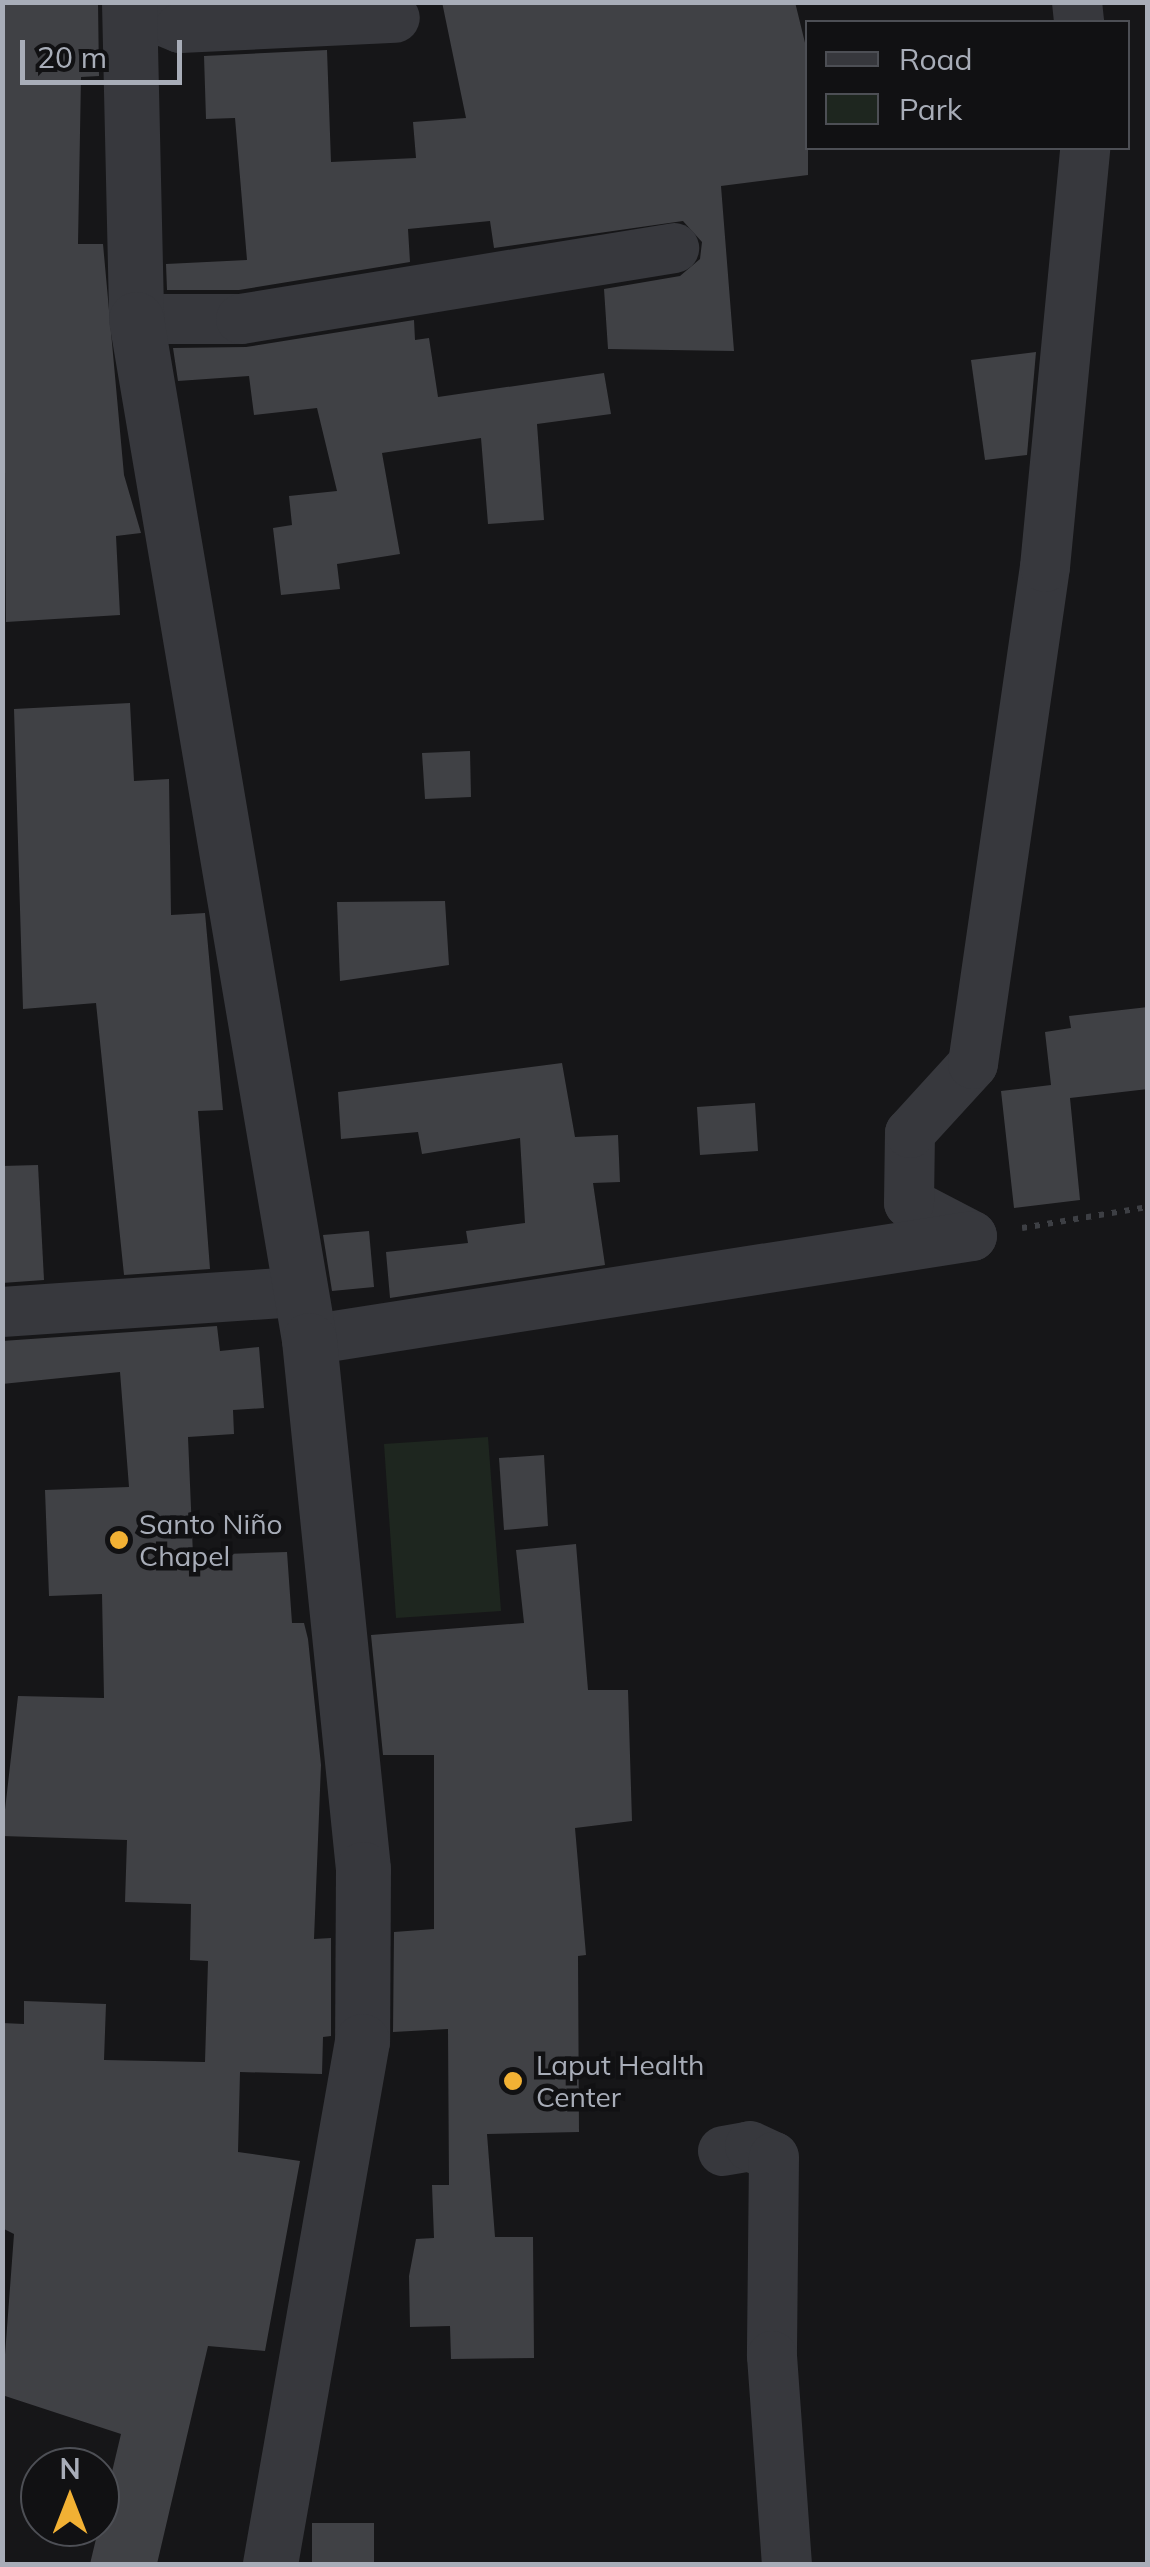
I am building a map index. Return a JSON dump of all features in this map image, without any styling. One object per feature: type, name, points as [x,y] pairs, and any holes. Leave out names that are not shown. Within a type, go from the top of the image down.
[{"type":"street","points":[[270,2564],[362,2040],[363,1870],[302,1316],[136,319],[129,4],[180,28],[395,18]]},
{"type":"street","points":[[972,1236],[909,1203],[910,1133],[973,1064],[1045,568],[1085,150]]},
{"type":"street","points":[[136,319],[242,319],[674,248]]},
{"type":"street","points":[[2,1312],[302,1316],[972,1236]]},
{"type":"street","points":[[722,2151],[750,2146],[774,2157],[772,2356],[786,2564]]},
{"type":"path","points":[[972,1236],[1148,1207]]},
{"type":"green space","points":[[488,1437],[501,1611],[396,1618],[384,1444]]},
{"type":"building","points":[[2,2],[98,2],[99,76],[81,77],[78,244],[103,244],[124,475],[141,533],[116,536],[120,615],[6,622]]},
{"type":"building","points":[[442,2],[795,2],[805,43],[808,175],[721,186],[734,351],[608,349],[604,289],[680,276],[700,259],[702,242],[683,221],[494,248],[490,221],[408,229],[410,262],[239,290],[167,290],[166,264],[247,260],[235,118],[206,119],[204,56],[327,50],[331,162],[416,158],[413,122],[466,118]]},
{"type":"building","points":[[414,320],[415,340],[429,338],[438,397],[604,373],[611,414],[537,424],[544,520],[488,524],[481,438],[382,453],[400,554],[337,564],[340,589],[281,595],[273,528],[292,525],[289,496],[337,491],[317,408],[254,415],[249,376],[178,381],[173,348],[246,347]]},
{"type":"building","points":[[1036,352],[1027,455],[985,460],[971,360]]},
{"type":"building","points":[[130,703],[134,781],[169,779],[171,915],[205,913],[223,1110],[198,1111],[210,1269],[124,1275],[96,1003],[23,1009],[14,709]]},
{"type":"building","points":[[470,751],[471,797],[425,799],[422,753]]},
{"type":"building","points":[[445,901],[449,965],[340,981],[337,902]]},
{"type":"building","points":[[1148,1007],[1148,1089],[1070,1098],[1080,1200],[1014,1208],[1001,1091],[1051,1085],[1045,1032],[1071,1028],[1069,1016]]},
{"type":"building","points":[[562,1063],[575,1137],[618,1135],[620,1182],[593,1183],[605,1265],[390,1298],[386,1252],[468,1243],[466,1231],[525,1223],[520,1138],[422,1154],[418,1132],[341,1139],[338,1092]]},
{"type":"building","points":[[755,1103],[758,1151],[700,1155],[697,1107]]},
{"type":"building","points":[[38,1165],[44,1280],[2,1283],[2,1166]]},
{"type":"building","points":[[369,1231],[374,1287],[332,1291],[323,1235]]},
{"type":"building","points":[[217,1326],[220,1351],[259,1347],[264,1408],[233,1410],[234,1434],[188,1437],[193,1555],[287,1552],[292,1623],[304,1623],[308,1639],[321,1765],[314,1939],[331,1938],[331,2036],[323,2037],[322,2074],[240,2072],[238,2152],[300,2161],[265,2351],[208,2346],[157,2564],[90,2564],[94,2547],[120,2547],[121,2434],[2,2395],[14,2234],[2,2228],[2,2023],[24,2024],[24,2001],[106,2004],[104,2060],[205,2062],[208,1961],[190,1960],[191,1904],[125,1902],[127,1840],[2,1836],[18,1696],[104,1698],[102,1594],[49,1596],[45,1490],[129,1487],[120,1372],[2,1384],[2,1341]]},
{"type":"building","points":[[544,1455],[548,1526],[504,1530],[499,1458]]},
{"type":"building","points":[[576,1544],[588,1690],[628,1690],[632,1821],[575,1828],[586,1955],[578,1956],[579,2132],[487,2134],[495,2237],[533,2237],[534,2358],[451,2359],[450,2326],[410,2327],[409,2276],[416,2239],[434,2238],[432,2185],[449,2185],[448,2029],[393,2032],[394,1932],[434,1929],[434,1755],[383,1755],[371,1635],[524,1623],[516,1550]]},
{"type":"building","points":[[312,2523],[374,2523],[374,2564],[312,2564]]},
{"type":"place","name":"Santo Niño Chapel","points":[[119,1540]]},
{"type":"place","name":"Laput Health Center","points":[[513,2081]]}]
